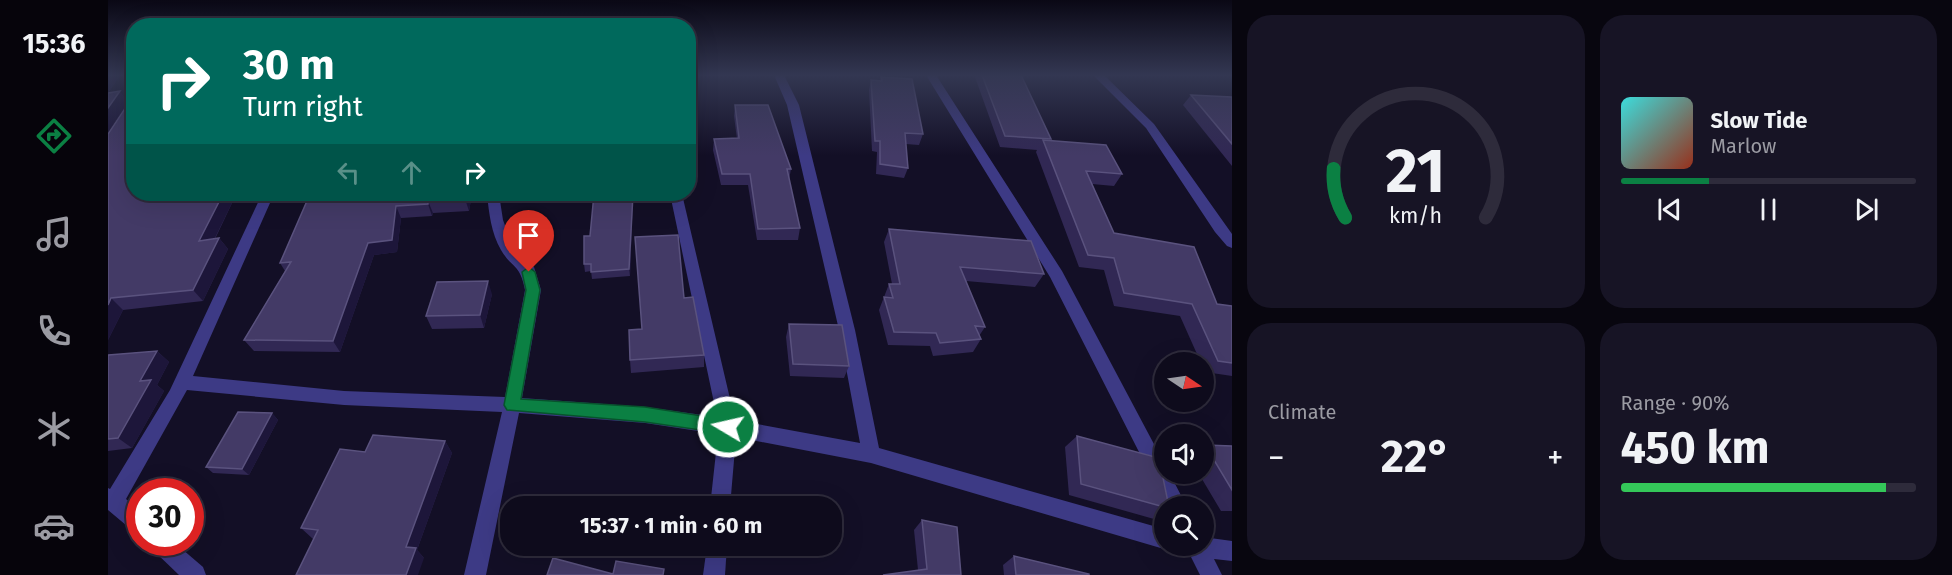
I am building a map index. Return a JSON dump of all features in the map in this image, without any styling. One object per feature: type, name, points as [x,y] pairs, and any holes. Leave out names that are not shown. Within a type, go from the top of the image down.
[{"type":"street","points":[[792,102],[847,330],[871,454]]},
{"type":"street","points":[[949,102],[1057,275],[1171,496]]},
{"type":"street","points":[[1125,102],[1150,126],[1232,243]]},
{"type":"street","points":[[126,512],[111,499],[182,382],[265,201]]},
{"type":"street","points":[[475,575],[512,405],[533,290],[529,272],[507,249],[496,220],[494,201]]},
{"type":"street","points":[[678,201],[728,427],[721,496]]},
{"type":"street","points":[[182,382],[344,398],[512,405],[645,415],[728,427],[871,454],[1154,536]]},
{"type":"street","points":[[1214,549],[1232,551]]},
{"type":"street","points":[[174,556],[195,575]]},
{"type":"street","points":[[714,575],[716,556]]},
{"type":"street","points":[[1200,556],[1211,575]]},
{"type":"building","points":[[872,102],[917,102],[923,134],[905,133],[908,168],[880,164],[880,141],[875,141]]},
{"type":"building","points":[[992,102],[1034,102],[1051,139],[1005,136]]},
{"type":"building","points":[[1197,102],[1232,102],[1232,144]]},
{"type":"building","points":[[735,105],[768,105],[791,169],[787,169],[800,228],[758,229],[750,174],[722,174],[714,139],[739,138]]},
{"type":"building","points":[[126,107],[126,201],[219,201],[199,241],[219,238],[193,290],[111,298],[108,305],[108,134]]},
{"type":"building","points":[[1043,140],[1106,145],[1122,174],[1086,171],[1114,233],[1194,247],[1217,304],[1232,306],[1232,363],[1218,361],[1192,304],[1124,293],[1114,258],[1088,255]]},
{"type":"building","points":[[307,201],[428,201],[428,204],[396,206],[392,240],[368,243],[333,341],[244,340],[291,262],[280,263]]},
{"type":"building","points":[[593,201],[633,201],[629,269],[591,272],[591,264],[584,264],[584,236],[590,236]]},
{"type":"building","points":[[889,229],[1031,241],[1044,274],[960,267],[985,327],[975,326],[981,339],[940,343],[936,333],[894,332],[884,297],[893,298],[889,284],[900,284]]},
{"type":"building","points":[[678,235],[684,298],[693,297],[704,355],[630,360],[629,330],[642,329],[635,237]]},
{"type":"building","points":[[488,281],[480,315],[426,316],[437,282]]},
{"type":"building","points":[[789,324],[842,325],[849,366],[793,364]]},
{"type":"building","points":[[157,351],[140,381],[151,380],[118,438],[108,439],[108,355]]},
{"type":"building","points":[[238,412],[272,413],[242,469],[206,467]]},
{"type":"building","points":[[373,435],[445,441],[406,547],[416,548],[406,575],[296,575],[318,530],[301,528],[340,449],[365,452]]},
{"type":"building","points":[[1077,436],[1154,457],[1154,484],[1164,484],[1167,496],[1154,496],[1154,504],[1081,484]]},
{"type":"building","points":[[1214,445],[1232,446],[1232,490],[1214,460]]},
{"type":"building","points":[[922,520],[957,527],[961,575],[883,575],[927,569]]},
{"type":"building","points":[[1014,556],[1089,574],[1089,575],[1016,575]]},
{"type":"building","points":[[553,558],[613,574],[616,561],[664,569],[663,575],[547,575]]},
{"type":"route","points":[[529,272],[533,290],[512,405],[645,415],[728,427]]}]
